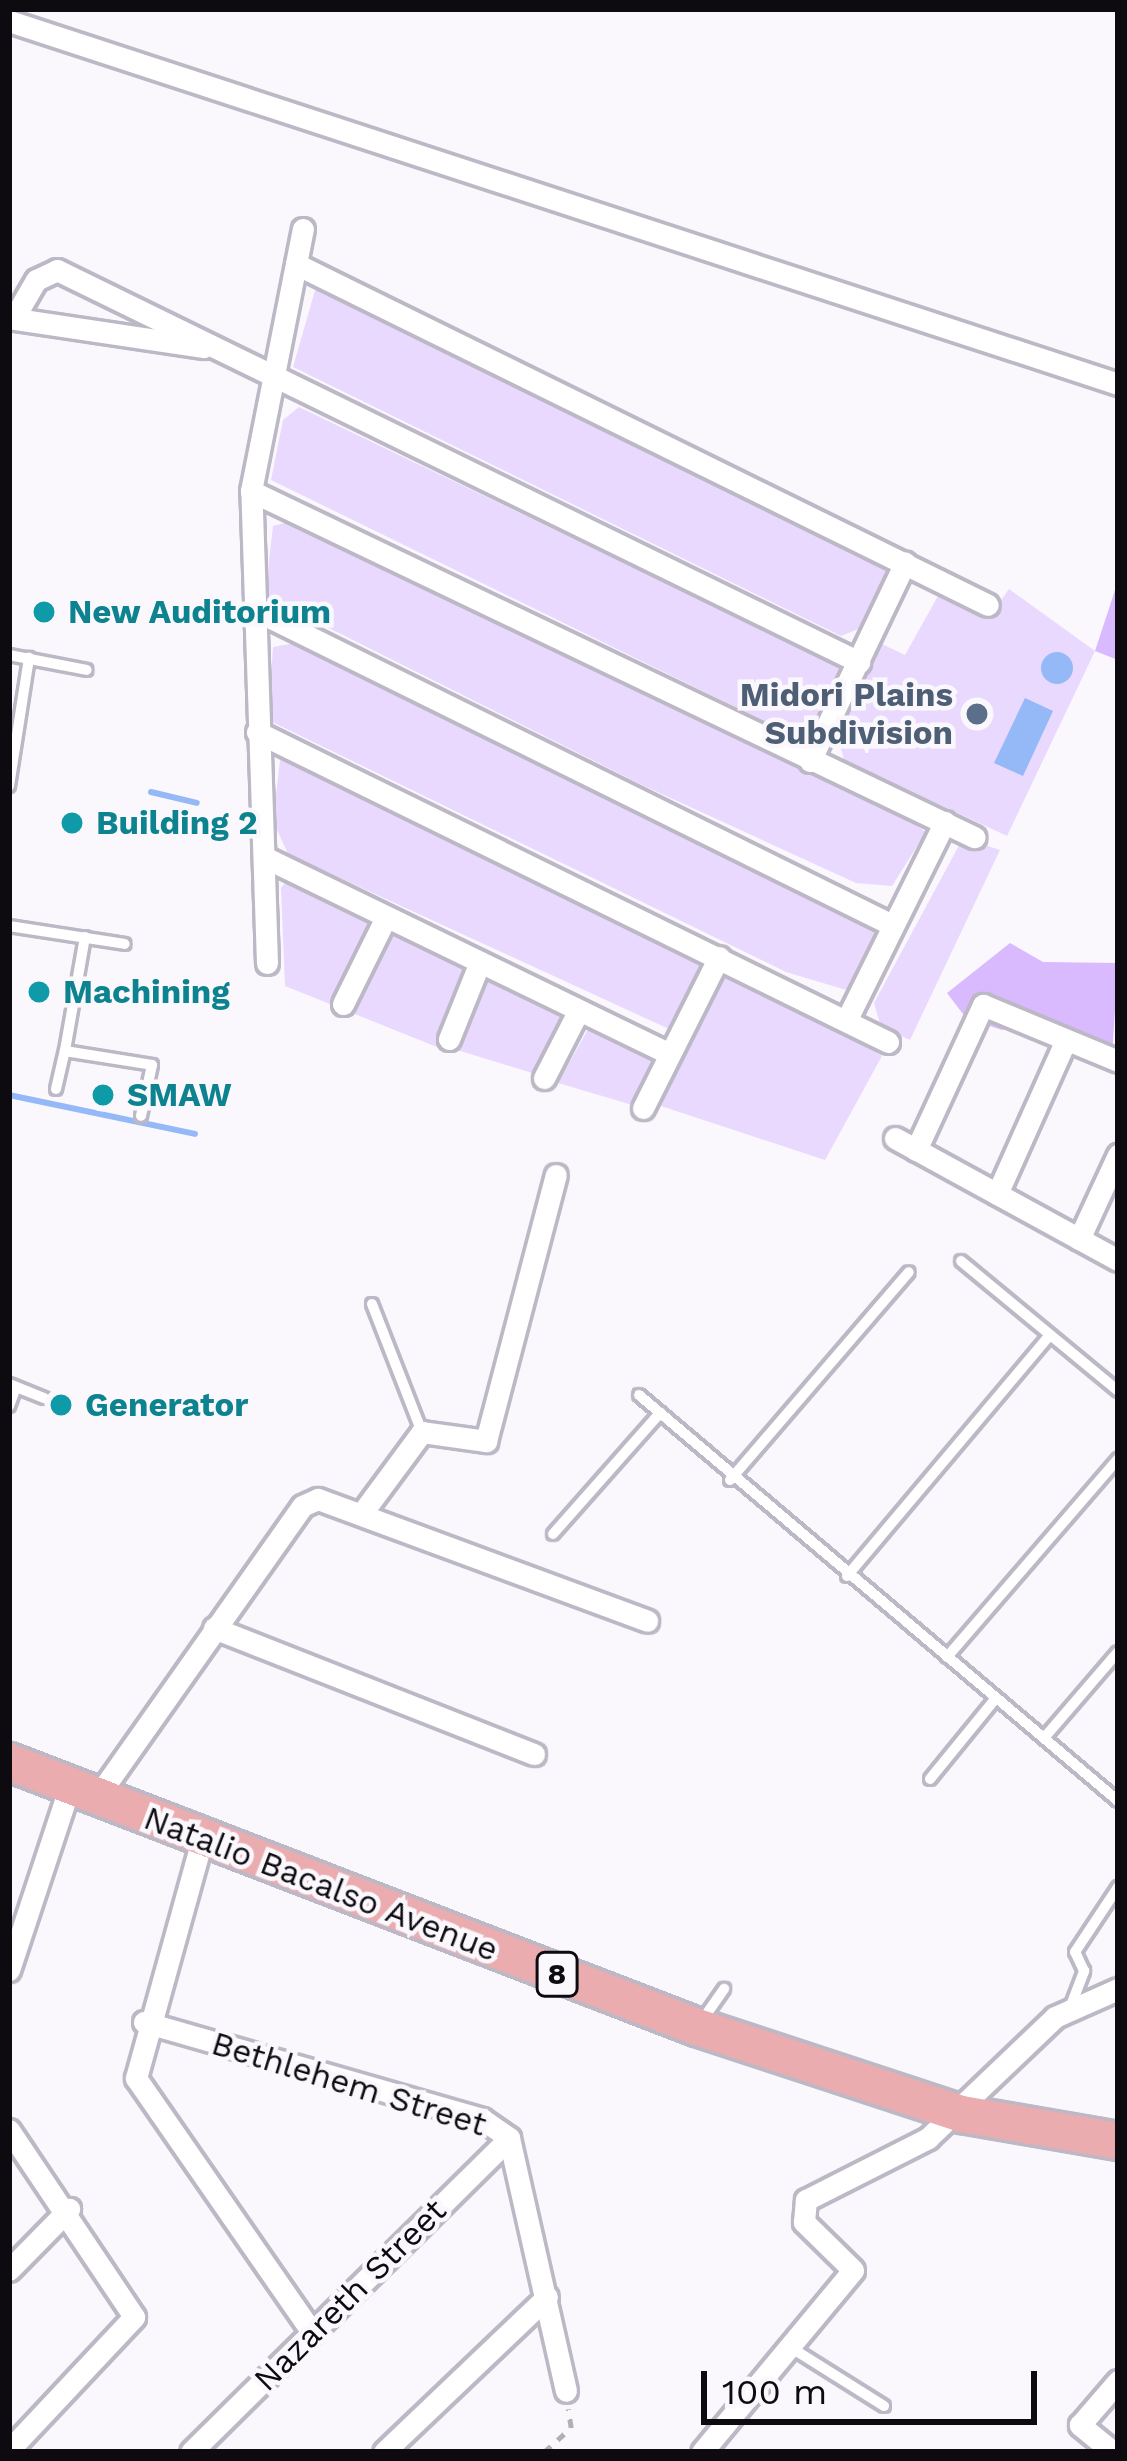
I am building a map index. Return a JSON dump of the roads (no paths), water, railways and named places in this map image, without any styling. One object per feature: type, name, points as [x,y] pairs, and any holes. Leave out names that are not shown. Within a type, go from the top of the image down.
[{"type":"highway","name":"Natalio Bacalso Avenue","points":[[9,1762],[697,2027],[962,2114],[1118,2141]]},
{"type":"street","points":[[9,21],[1118,384]]},
{"type":"street","points":[[267,963],[251,491],[269,371],[303,229]]},
{"type":"street","points":[[296,264],[988,605]]},
{"type":"street","points":[[216,349],[12,318],[21,297],[57,270],[859,662]]},
{"type":"street","points":[[251,491],[974,837]]},
{"type":"street","points":[[810,760],[905,563]]},
{"type":"street","points":[[255,610],[892,925]]},
{"type":"street","points":[[257,732],[888,1042]]},
{"type":"street","points":[[847,1019],[945,822]]},
{"type":"street","points":[[264,857],[669,1054]]},
{"type":"street","points":[[343,1004],[386,917]]},
{"type":"street","points":[[644,1108],[719,957]]},
{"type":"street","points":[[449,1039],[479,962]]},
{"type":"street","points":[[916,1150],[983,1005],[1118,1061]]},
{"type":"street","points":[[544,1078],[579,1010]]},
{"type":"street","points":[[997,1194],[1066,1040]]},
{"type":"street","points":[[895,1138],[1118,1260]]},
{"type":"street","points":[[1079,1239],[1118,1155]]},
{"type":"street","points":[[365,1509],[422,1432],[486,1441],[556,1175]]},
{"type":"street","points":[[9,1970],[83,1792],[214,1628],[302,1506],[365,1509],[647,1621]]},
{"type":"street","points":[[214,1628],[534,1754]]},
{"type":"street","points":[[202,1840],[144,2022],[141,2088],[311,2331]]},
{"type":"street","points":[[702,2452],[854,2264],[804,2222],[806,2200],[962,2114],[1070,2008],[1118,1989]]},
{"type":"street","name":"Bethlehem Street","points":[[144,2022],[482,2119],[509,2138],[566,2391]]},
{"type":"street","points":[[9,2130],[69,2210],[134,2317],[9,2450]]},
{"type":"street","name":"Nazareth Street","points":[[190,2452],[509,2138]]},
{"type":"street","points":[[9,2270],[69,2210]]},
{"type":"street","points":[[384,2452],[547,2297]]},
{"type":"street","points":[[1113,2452],[1080,2425],[1118,2381]]},
{"type":"lane","points":[[9,655],[87,670]]},
{"type":"lane","points":[[9,786],[29,658]]},
{"type":"lane","points":[[9,926],[125,944]]},
{"type":"lane","points":[[56,1090],[85,937]]},
{"type":"lane","points":[[65,1051],[152,1065],[141,1116]]},
{"type":"lane","points":[[961,1261],[1118,1391]]},
{"type":"lane","points":[[730,1480],[909,1273]]},
{"type":"lane","points":[[372,1304],[422,1432]]},
{"type":"lane","points":[[847,1576],[1050,1335]]},
{"type":"lane","points":[[9,1406],[13,1386],[44,1399]]},
{"type":"lane","points":[[639,1395],[730,1480],[1118,1801]]},
{"type":"lane","points":[[553,1534],[660,1413]]},
{"type":"lane","points":[[946,1657],[1118,1459]]},
{"type":"lane","points":[[1044,1738],[1118,1652]]},
{"type":"lane","points":[[930,1779],[996,1698]]},
{"type":"lane","points":[[1070,2008],[1084,1971],[1075,1952],[1118,1887]]},
{"type":"lane","points":[[697,2027],[724,1989]]},
{"type":"lane","points":[[788,2345],[884,2406]]},
{"type":"water","points":[[1057,652],[1068,657],[1073,668],[1068,679],[1057,684],[1046,679],[1041,668],[1046,657]]},
{"type":"water","points":[[1025,698],[1053,711],[1023,776],[994,763]]},
{"type":"waterway","points":[[151,792],[197,803]]},
{"type":"waterway","points":[[9,1095],[195,1134]]},
{"type":"place","name":"New Auditorium","points":[[44,612]]},
{"type":"place","name":"Midori Plains Subdivision","points":[[977,714]]},
{"type":"place","name":"Building 2","points":[[72,823]]},
{"type":"place","name":"Machining","points":[[39,992]]},
{"type":"place","name":"SMAW","points":[[103,1095]]},
{"type":"place","name":"Generator","points":[[61,1405]]}]
